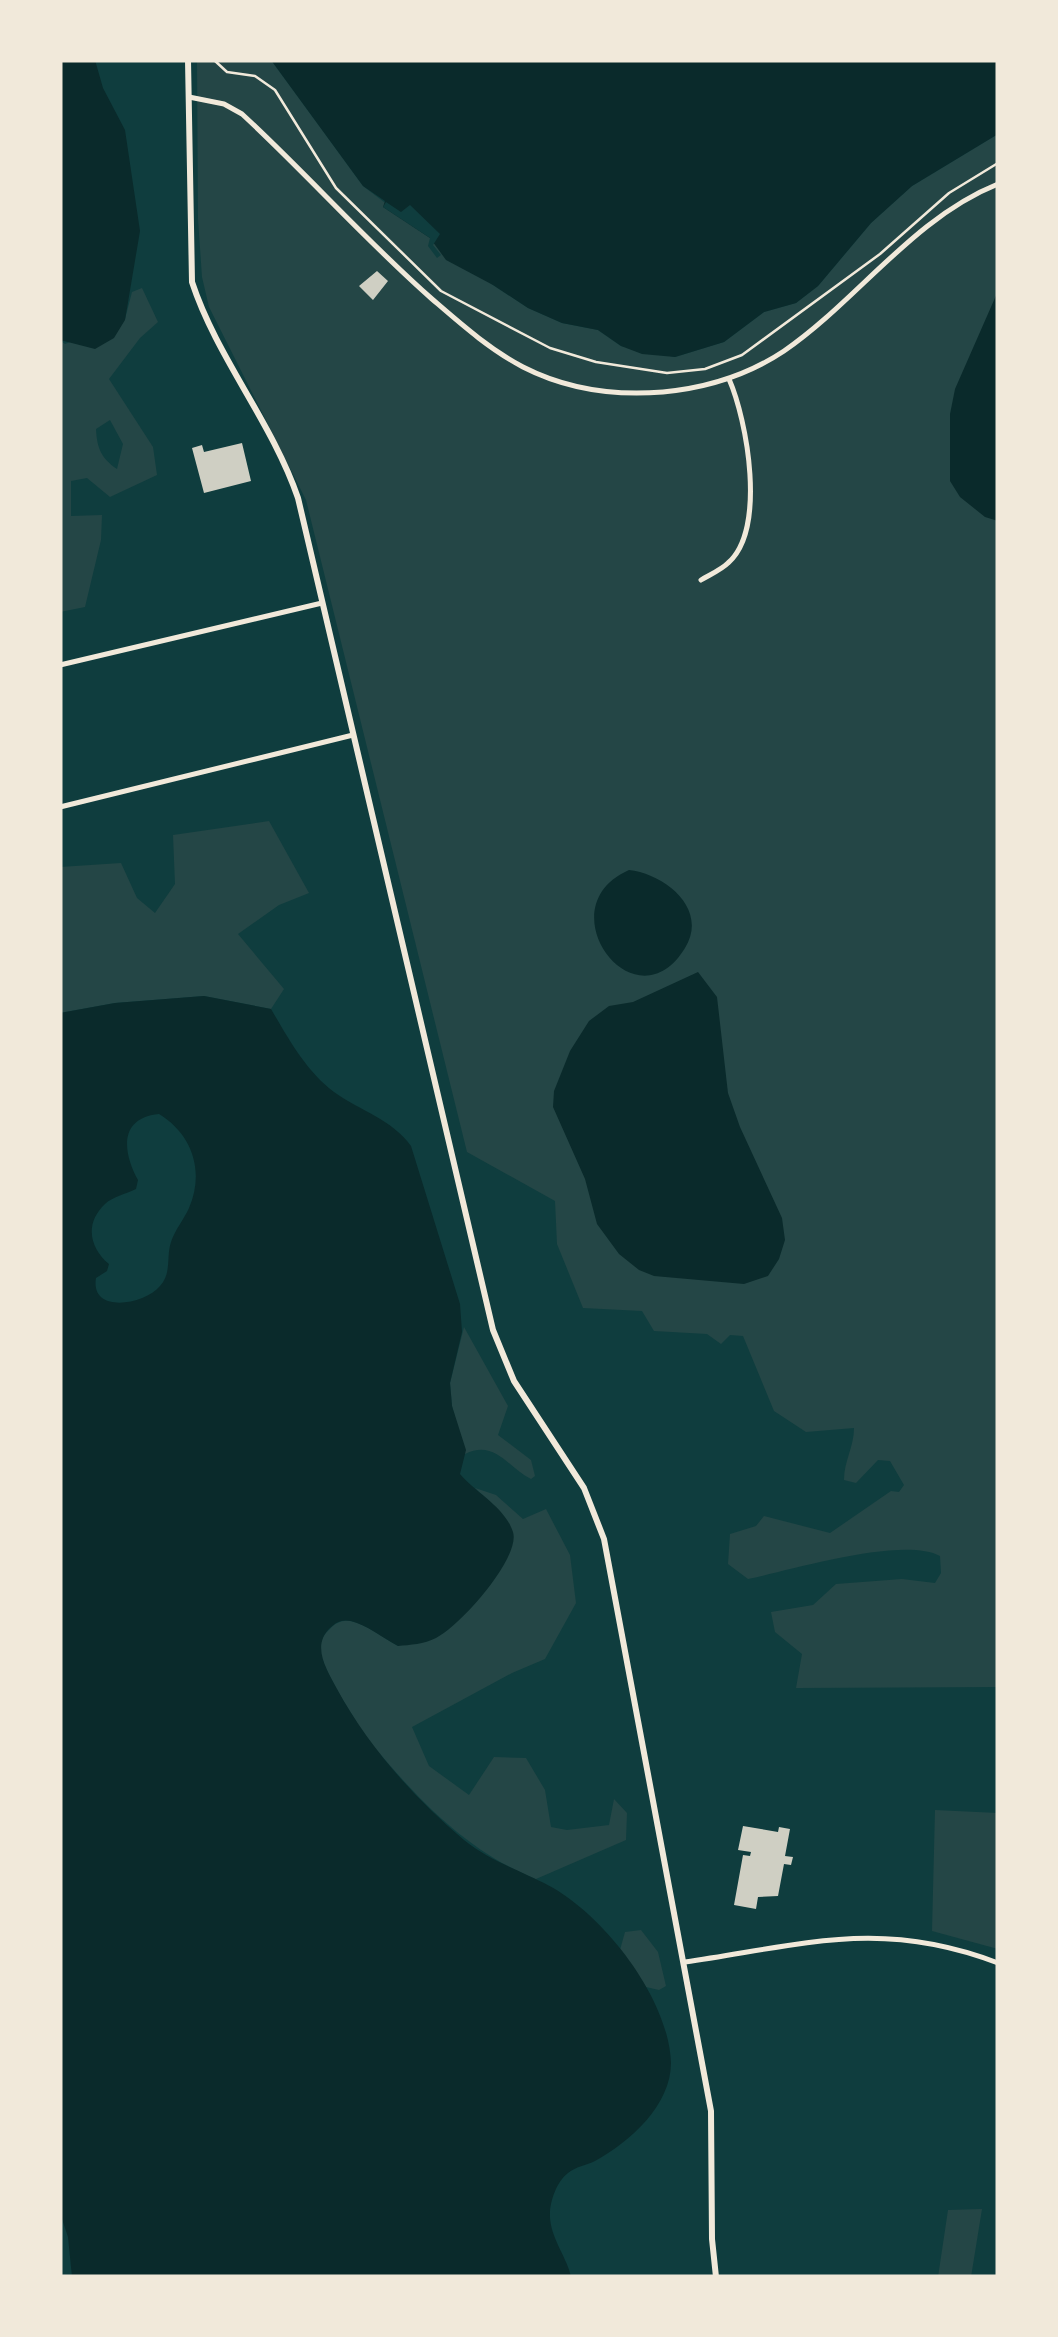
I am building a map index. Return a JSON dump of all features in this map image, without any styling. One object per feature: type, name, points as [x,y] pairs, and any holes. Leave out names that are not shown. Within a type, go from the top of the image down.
[{"type":"street","points":[[188,60],[192,282],[202,310],[291,480],[494,1330],[514,1381],[584,1488],[604,1539],[711,2111],[716,2277]]},
{"type":"street","points":[[189,97],[224,104],[242,114],[411,280],[466,328],[525,368],[576,386],[632,393],[681,390],[729,379],[784,350],[927,227],[957,204],[998,184]]},
{"type":"street","points":[[701,580],[730,562],[745,528],[749,507],[745,424],[729,379]]},
{"type":"street","points":[[60,664],[322,602]]},
{"type":"street","points":[[60,807],[353,735]]},
{"type":"street","points":[[685,1962],[823,1938],[872,1937],[961,1950],[998,1963]]},
{"type":"path","points":[[214,60],[227,72],[256,76],[275,90],[336,188],[441,291],[562,353],[667,373],[705,370],[742,355],[880,254],[949,193],[998,163]]},
{"type":"shaded area","points":[[60,60],[95,60],[103,88],[125,130],[140,231],[125,320],[114,338],[95,349],[60,340]]},
{"type":"shaded area","points":[[197,60],[271,60],[363,186],[493,285],[528,308],[562,323],[598,330],[621,346],[675,357],[724,342],[764,312],[796,303],[818,286],[871,223],[912,186],[998,134],[998,1687],[796,1688],[802,1654],[775,1632],[771,1612],[813,1605],[836,1584],[902,1579],[935,1583],[941,1573],[940,1556],[923,1551],[874,1552],[748,1579],[728,1564],[730,1534],[756,1526],[764,1516],[830,1533],[891,1491],[899,1492],[904,1485],[890,1461],[878,1460],[856,1483],[844,1480],[854,1428],[806,1432],[774,1411],[743,1336],[730,1335],[721,1344],[707,1334],[654,1331],[642,1311],[583,1308],[557,1244],[555,1201],[467,1152],[306,500],[209,307],[202,277],[198,219]]},
{"type":"shaded area","points":[[271,60],[998,60],[998,134],[912,186],[871,223],[818,286],[796,303],[764,312],[724,342],[675,357],[642,354],[621,346],[598,330],[562,323],[528,308],[446,260],[430,238],[383,207],[385,201],[363,186]]},
{"type":"shaded area","points":[[142,288],[158,322],[140,338],[109,379],[153,447],[157,475],[110,497],[87,478],[71,481],[71,516],[102,515],[101,540],[85,607],[60,612],[60,340],[65,344],[125,319],[132,292]],"holes":[[[110,420],[123,444],[117,469],[101,452],[96,429]]]},
{"type":"shaded area","points":[[998,291],[998,521],[985,517],[960,497],[950,481],[950,414],[955,389]]},
{"type":"shaded area","points":[[269,821],[309,893],[279,905],[238,934],[284,989],[271,1009],[204,996],[115,1003],[60,1013],[60,867],[121,863],[137,898],[155,913],[175,884],[173,835]]},
{"type":"shaded area","points":[[629,870],[669,886],[680,896],[691,920],[685,948],[665,970],[643,976],[623,969],[606,954],[596,933],[595,909],[605,887]]},
{"type":"shaded area","points":[[698,972],[717,997],[728,1093],[782,1218],[785,1240],[779,1259],[768,1276],[744,1284],[654,1276],[619,1254],[597,1224],[585,1179],[553,1107],[554,1091],[570,1051],[589,1021],[609,1006],[633,1002]]},
{"type":"shaded area","points":[[204,996],[271,1009],[298,1054],[324,1084],[385,1122],[411,1146],[460,1304],[462,1332],[450,1383],[452,1406],[466,1450],[460,1474],[504,1515],[513,1532],[513,1544],[486,1591],[436,1638],[398,1646],[363,1625],[345,1620],[324,1635],[321,1650],[349,1710],[410,1789],[473,1847],[544,1883],[588,1914],[628,1959],[658,2011],[671,2063],[664,2093],[634,2133],[595,2161],[568,2173],[553,2197],[550,2222],[571,2277],[72,2277],[68,2237],[60,2213],[60,1013],[115,1003]],"holes":[[[159,1114],[170,1122],[192,1155],[194,1194],[171,1242],[166,1276],[160,1286],[142,1298],[109,1301],[96,1289],[96,1278],[107,1271],[109,1264],[94,1243],[94,1220],[108,1202],[136,1189],[138,1180],[127,1148],[130,1130],[136,1122]]]},
{"type":"shaded area","points":[[464,1327],[508,1406],[498,1435],[531,1460],[535,1476],[531,1479],[493,1452],[476,1450],[465,1454],[450,1383]]},
{"type":"shaded area","points":[[475,1488],[496,1495],[523,1519],[546,1509],[570,1555],[576,1603],[545,1659],[412,1727],[429,1766],[469,1795],[494,1757],[526,1758],[545,1790],[551,1827],[567,1830],[609,1825],[614,1799],[627,1813],[626,1840],[536,1879],[468,1841],[411,1788],[352,1715],[320,1649],[328,1631],[347,1621],[362,1625],[398,1646],[492,1504]]},
{"type":"shaded area","points":[[935,1810],[998,1813],[998,1949],[932,1931]]},
{"type":"shaded area","points":[[641,1930],[658,1952],[666,1986],[659,1990],[646,1987],[620,1950],[625,1932]]},
{"type":"shaded area","points":[[982,2209],[971,2277],[938,2277],[948,2210]]},
{"type":"pier","points":[[386,202],[401,212],[410,205],[440,234],[433,245],[441,255],[437,258],[428,246],[430,238],[383,207]]},
{"type":"building","points":[[377,271],[388,281],[373,300],[359,286]]},
{"type":"building","points":[[242,443],[251,481],[204,493],[192,448],[202,445],[204,452]]},
{"type":"building","points":[[743,1826],[778,1832],[779,1827],[790,1829],[785,1856],[793,1857],[791,1865],[784,1864],[778,1896],[758,1897],[756,1909],[734,1905],[743,1855],[750,1856],[751,1852],[738,1850]]}]
